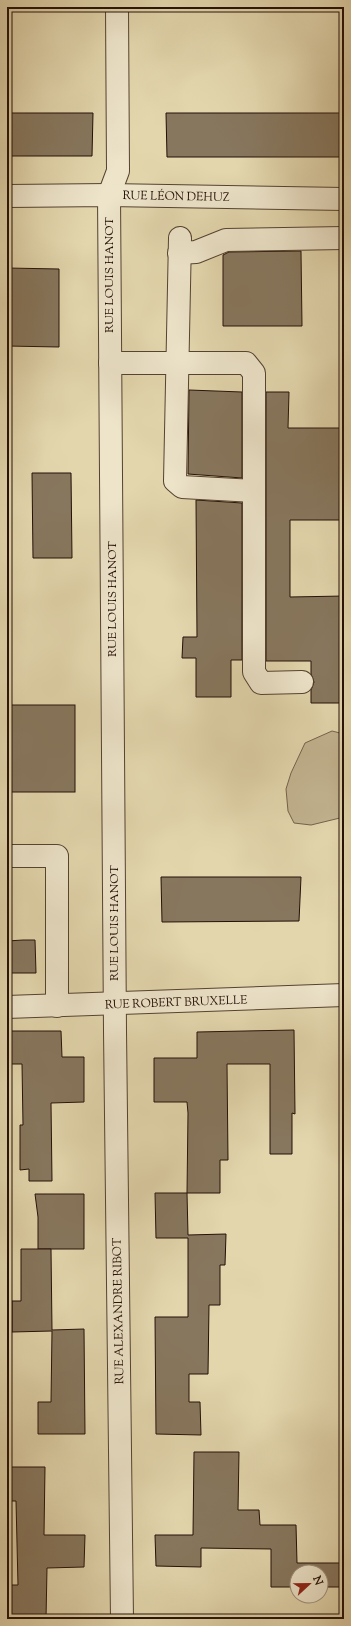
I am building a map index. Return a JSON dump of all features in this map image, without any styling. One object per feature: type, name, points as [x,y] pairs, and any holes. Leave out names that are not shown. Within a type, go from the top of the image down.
[{"type":"street","points":[[109,195],[118,171],[117,7]]},
{"type":"street","name":"RUE LÉON DEHUZ","points":[[7,196],[109,195],[344,199]]},
{"type":"street","name":"RUE LOUIS HANOT","points":[[109,195],[114,1004]]},
{"type":"street","points":[[254,491],[182,487],[175,481],[180,245],[196,252],[226,240],[344,238]]},
{"type":"street","points":[[110,363],[246,363],[254,373],[254,672],[261,683],[302,682]]},
{"type":"street","points":[[7,856],[58,856],[58,1006]]},
{"type":"street","name":"RUE ROBERT BRUXELLE","points":[[7,1007],[344,996]]},
{"type":"street","name":"RUE ALEXANDRE RIBOT","points":[[114,1004],[122,1619]]},
{"type":"shaded area","points":[[332,731],[344,734],[344,817],[311,825],[294,823],[288,811],[286,789],[291,773],[305,743]]},
{"type":"building","points":[[7,113],[93,113],[92,156],[7,156]]},
{"type":"building","points":[[166,113],[344,113],[344,157],[167,157]]},
{"type":"building","points":[[301,251],[302,326],[223,326],[223,255],[229,252]]},
{"type":"building","points":[[7,268],[59,269],[59,347],[7,346]]},
{"type":"building","points":[[189,390],[242,392],[242,478],[188,474]]},
{"type":"building","points":[[266,392],[289,392],[288,428],[344,428],[344,520],[290,520],[290,597],[344,596],[344,703],[311,703],[311,690],[314,682],[311,674],[311,661],[266,661]]},
{"type":"building","points":[[32,473],[71,473],[72,558],[33,558]]},
{"type":"building","points":[[196,500],[242,503],[242,660],[231,660],[231,697],[196,697],[196,658],[182,658],[183,637],[197,637]]},
{"type":"building","points":[[7,705],[75,705],[75,792],[7,792]]},
{"type":"building","points":[[161,877],[301,877],[299,921],[162,922]]},
{"type":"building","points":[[35,940],[36,973],[7,973],[7,941]]},
{"type":"building","points":[[294,1030],[295,1114],[292,1113],[292,1154],[270,1154],[270,1064],[227,1064],[228,1160],[220,1160],[220,1193],[187,1193],[187,1102],[154,1102],[154,1058],[197,1058],[197,1032]]},
{"type":"building","points":[[7,1031],[61,1031],[62,1057],[84,1057],[84,1102],[51,1103],[52,1181],[29,1181],[29,1169],[20,1170],[20,1125],[23,1125],[22,1064],[7,1064]]},
{"type":"building","points":[[155,1193],[187,1193],[188,1235],[226,1234],[225,1265],[220,1265],[220,1305],[209,1305],[208,1374],[189,1374],[189,1402],[200,1402],[201,1435],[156,1434],[155,1317],[188,1317],[188,1238],[156,1238]]},
{"type":"building","points":[[35,1194],[84,1194],[84,1249],[38,1249],[38,1217]]},
{"type":"building","points":[[21,1249],[51,1249],[52,1330],[84,1329],[85,1434],[38,1434],[38,1402],[51,1402],[52,1331],[12,1332],[12,1301],[21,1301]]},
{"type":"building","points":[[194,1452],[239,1452],[238,1510],[259,1510],[260,1525],[296,1525],[297,1563],[344,1563],[344,1587],[329,1587],[329,1564],[289,1564],[289,1587],[271,1587],[271,1549],[201,1548],[201,1567],[156,1566],[155,1535],[193,1535]]},
{"type":"building","points":[[7,1467],[45,1467],[44,1535],[85,1535],[84,1567],[47,1568],[46,1619],[7,1619],[7,1585],[18,1585],[16,1501],[7,1501]]}]
